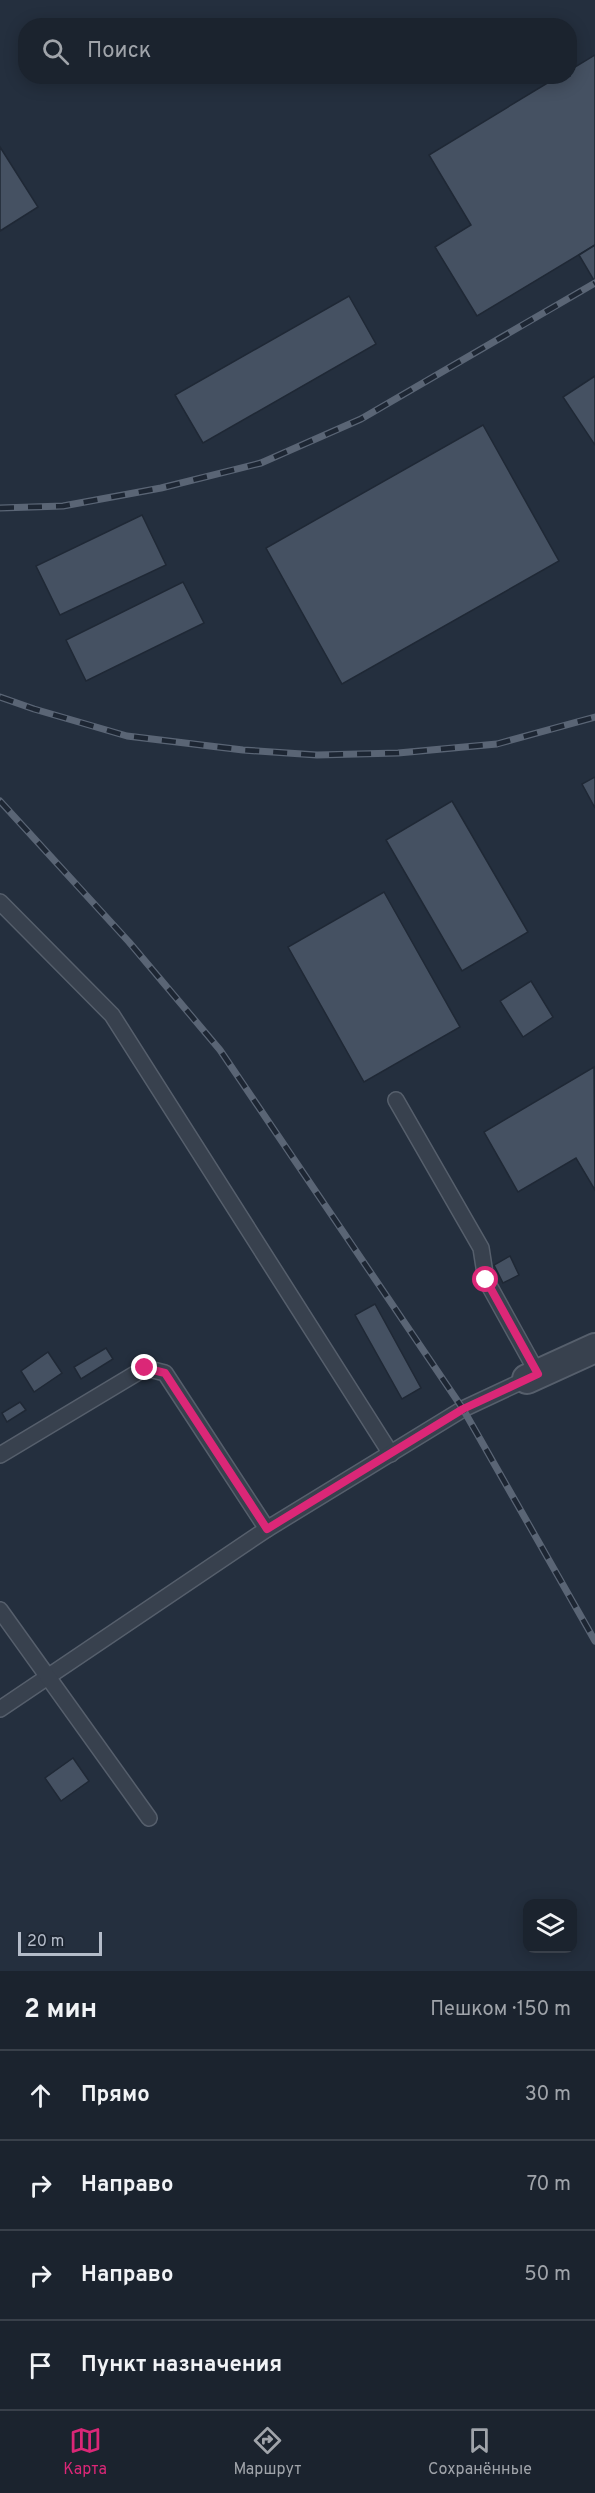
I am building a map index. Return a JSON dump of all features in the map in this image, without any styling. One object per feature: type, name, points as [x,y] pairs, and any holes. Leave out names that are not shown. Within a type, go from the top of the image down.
[{"type":"street","points":[[532,1377],[595,1348]]},
{"type":"lane","points":[[0,902],[112,1015],[392,1454]]},
{"type":"lane","points":[[0,1709],[267,1529],[463,1409],[532,1377],[486,1280],[481,1248],[396,1100]]},
{"type":"lane","points":[[0,1455],[145,1368],[165,1373],[267,1529]]},
{"type":"lane","points":[[0,1610],[149,1818]]},
{"type":"building","points":[[595,55],[595,245],[477,316],[435,247],[471,225],[429,155],[546,84],[577,84],[577,66]]},
{"type":"building","points":[[0,147],[38,207],[0,231]]},
{"type":"building","points":[[595,245],[595,282],[579,255]]},
{"type":"building","points":[[349,296],[376,344],[203,443],[175,395]]},
{"type":"building","points":[[595,376],[595,445],[563,397]]},
{"type":"building","points":[[483,425],[559,561],[342,684],[266,548]]},
{"type":"building","points":[[142,515],[166,565],[60,615],[36,566]]},
{"type":"building","points":[[183,582],[204,623],[86,681],[66,640]]},
{"type":"building","points":[[595,777],[595,808],[582,784]]},
{"type":"building","points":[[452,801],[528,932],[462,971],[386,840]]},
{"type":"building","points":[[384,892],[460,1027],[364,1082],[288,947]]},
{"type":"building","points":[[531,981],[553,1017],[523,1037],[500,1001]]},
{"type":"building","points":[[594,1067],[595,1190],[576,1158],[518,1192],[484,1132]]},
{"type":"building","points":[[510,1256],[519,1275],[503,1283],[494,1265]]},
{"type":"building","points":[[375,1304],[421,1388],[402,1399],[355,1315]]},
{"type":"building","points":[[106,1348],[113,1359],[81,1379],[74,1367]]},
{"type":"building","points":[[48,1352],[62,1373],[34,1392],[21,1371]]},
{"type":"building","points":[[20,1402],[26,1410],[7,1422],[2,1413]]},
{"type":"building","points":[[73,1758],[89,1781],[61,1801],[45,1778]]},
{"type":"railway","points":[[0,508],[63,506],[161,488],[261,463],[361,419],[595,283]]},
{"type":"railway","points":[[0,697],[127,736],[243,750],[317,755],[398,753],[497,744],[595,717]]},
{"type":"railway","points":[[0,801],[129,942],[220,1050],[463,1409],[595,1641]]},
{"type":"route","points":[[145,1368],[165,1373],[267,1529],[463,1409],[538,1374],[486,1280]]}]
